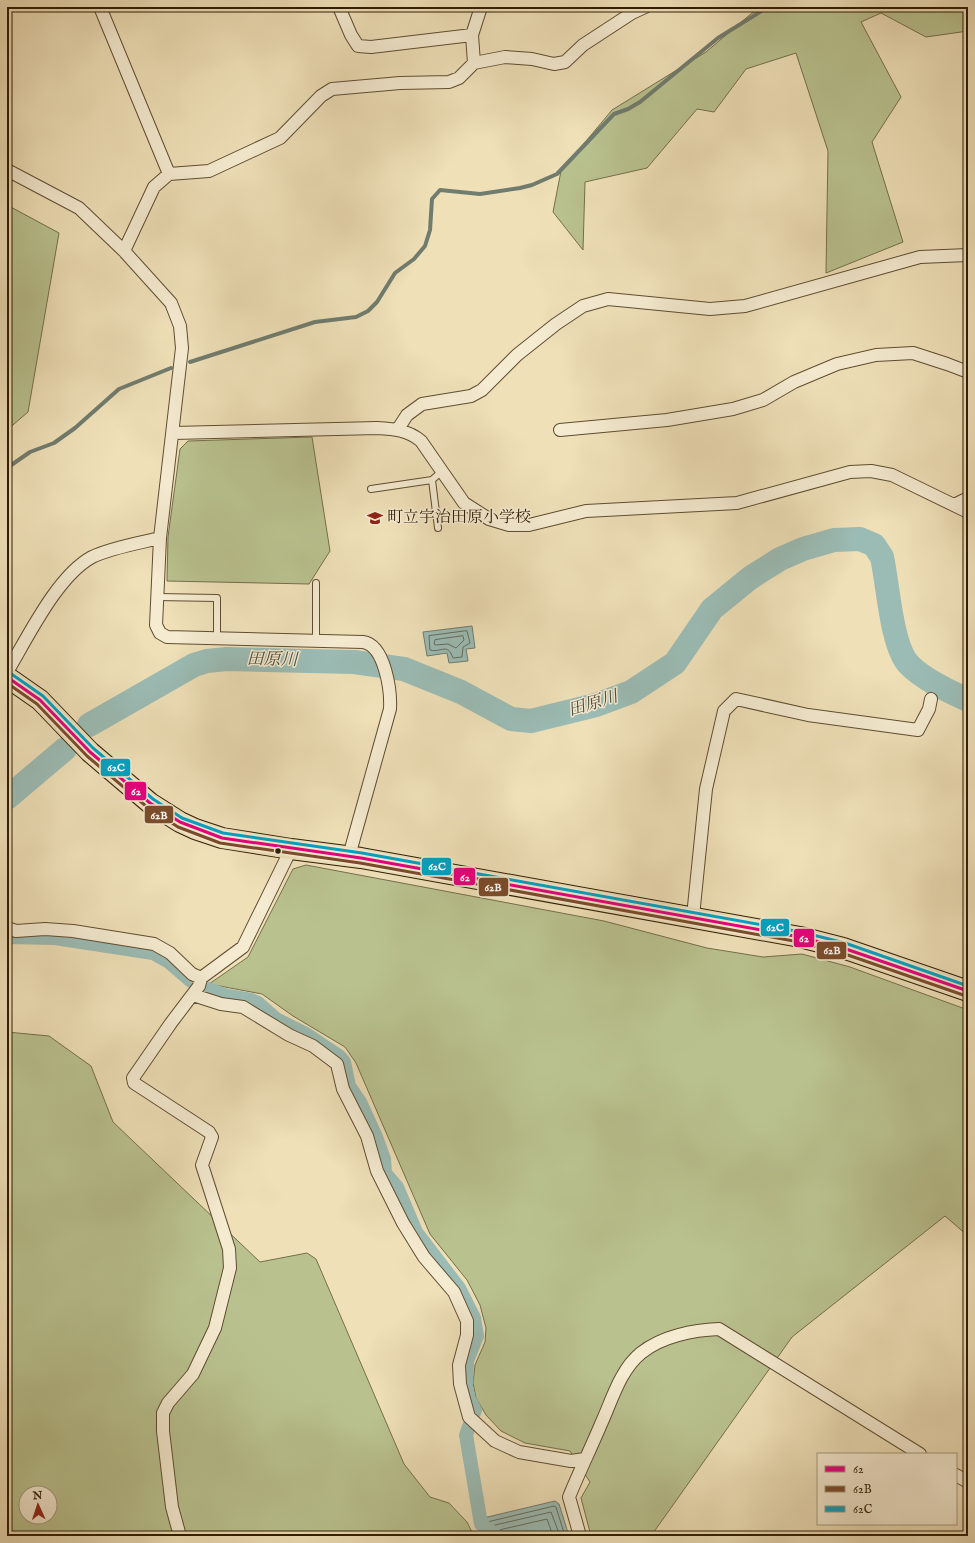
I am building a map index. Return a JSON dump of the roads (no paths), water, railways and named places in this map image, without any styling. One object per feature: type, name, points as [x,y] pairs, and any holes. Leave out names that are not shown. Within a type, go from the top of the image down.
[{"type":"highway","points":[[7,676],[40,700],[90,752],[164,813],[180,822],[209,834],[291,849],[349,856],[800,936],[843,948],[968,991]]},
{"type":"street","points":[[100,7],[169,174]]},
{"type":"street","points":[[339,7],[351,35],[358,46],[371,47],[472,35]]},
{"type":"street","points":[[474,62],[472,35],[481,7]]},
{"type":"street","points":[[124,251],[154,187],[169,174],[209,171],[280,138],[321,96],[332,89],[400,83],[448,82],[459,78],[474,62],[505,57],[532,59],[554,64],[565,62],[583,45],[632,13],[645,7]]},
{"type":"street","points":[[7,170],[44,188],[79,208],[124,251],[171,303],[180,326],[182,348],[160,538],[157,630],[163,636],[367,642],[378,650],[386,675],[391,700],[388,717],[349,856]]},
{"type":"street","points":[[398,429],[407,415],[422,404],[471,396],[482,390],[517,355],[556,324],[583,306],[608,299],[710,309],[745,306],[920,257],[968,255]]},
{"type":"street","points":[[560,430],[667,420],[733,409],[763,400],[794,382],[837,364],[876,355],[913,353],[968,372]]},
{"type":"street","points":[[173,434],[377,428],[398,429],[414,435],[464,502],[488,519],[509,524],[529,526],[586,511],[737,503],[850,472],[872,472],[892,475],[968,512]]},
{"type":"street","points":[[954,506],[968,498]]},
{"type":"street","points":[[7,672],[59,586],[72,571],[93,556],[160,538]]},
{"type":"street","points":[[693,916],[706,789],[724,711],[736,699],[808,715],[918,730],[929,709],[931,699]]},
{"type":"street","points":[[180,1536],[172,1507],[162,1413],[168,1403],[193,1374],[215,1328],[230,1268],[229,1249],[202,1165],[212,1138],[209,1132],[134,1083],[133,1078],[171,1023],[193,995],[199,986],[201,978],[243,947],[291,849]]},
{"type":"street","points":[[7,928],[16,931],[45,929],[73,931],[154,944],[170,953],[192,974],[201,978]]},
{"type":"street","points":[[193,995],[221,1004],[243,1006],[288,1035],[313,1046],[337,1064],[343,1089],[367,1136],[374,1155],[377,1171],[403,1223],[424,1257],[454,1292],[467,1321],[467,1335],[459,1365],[460,1384],[471,1419],[495,1441],[519,1452],[571,1461],[585,1459]]},
{"type":"street","points":[[580,1536],[569,1497],[585,1459],[628,1366],[653,1344],[672,1337],[719,1329],[918,1453]]},
{"type":"street","points":[[957,1476],[968,1482]]},
{"type":"lane","points":[[371,489],[432,480],[441,472]]},
{"type":"lane","points":[[432,480],[438,528]]},
{"type":"lane","points":[[316,583],[316,640]]},
{"type":"lane","points":[[157,597],[217,598],[217,637]]},
{"type":"water","points":[[472,626],[475,648],[466,649],[468,661],[449,663],[447,653],[427,656],[423,632]]},
{"type":"water","points":[[555,1501],[559,1504],[569,1536],[483,1536],[477,1522],[479,1519]]},
{"type":"waterway","points":[[190,362],[315,322],[356,317],[368,311],[377,302],[395,273],[414,259],[425,246],[430,230],[432,199],[440,190],[480,194],[532,185],[557,174],[614,114],[628,109],[640,102],[718,38],[768,7]]},
{"type":"waterway","points":[[7,468],[30,452],[54,443],[75,428],[119,389],[171,368]]},
{"type":"waterway","name":"田原川","points":[[89,725],[194,665],[207,661],[227,659],[354,662],[404,669],[461,692],[511,719],[531,721],[596,705],[631,692],[675,663],[712,609],[750,578],[780,559],[803,549],[834,540],[860,539],[874,545],[882,557],[893,626],[901,651],[906,661],[918,673],[968,700]]},
{"type":"waterway","name":"田原川","points":[[7,798],[65,749]]},
{"type":"waterway","points":[[7,937],[55,938],[153,953],[169,962],[191,981]]},
{"type":"waterway","points":[[208,989],[228,996],[251,1000],[258,1003],[276,1019],[306,1034],[339,1056],[344,1062],[349,1086],[360,1102],[376,1137],[384,1159],[385,1173],[397,1187],[416,1232],[459,1288],[474,1318],[477,1336],[467,1361],[466,1387],[469,1399],[475,1410],[466,1435],[481,1524],[497,1536]]},
{"type":"place","name":"町立宇治田原小学校","points":[[375,518]]}]
